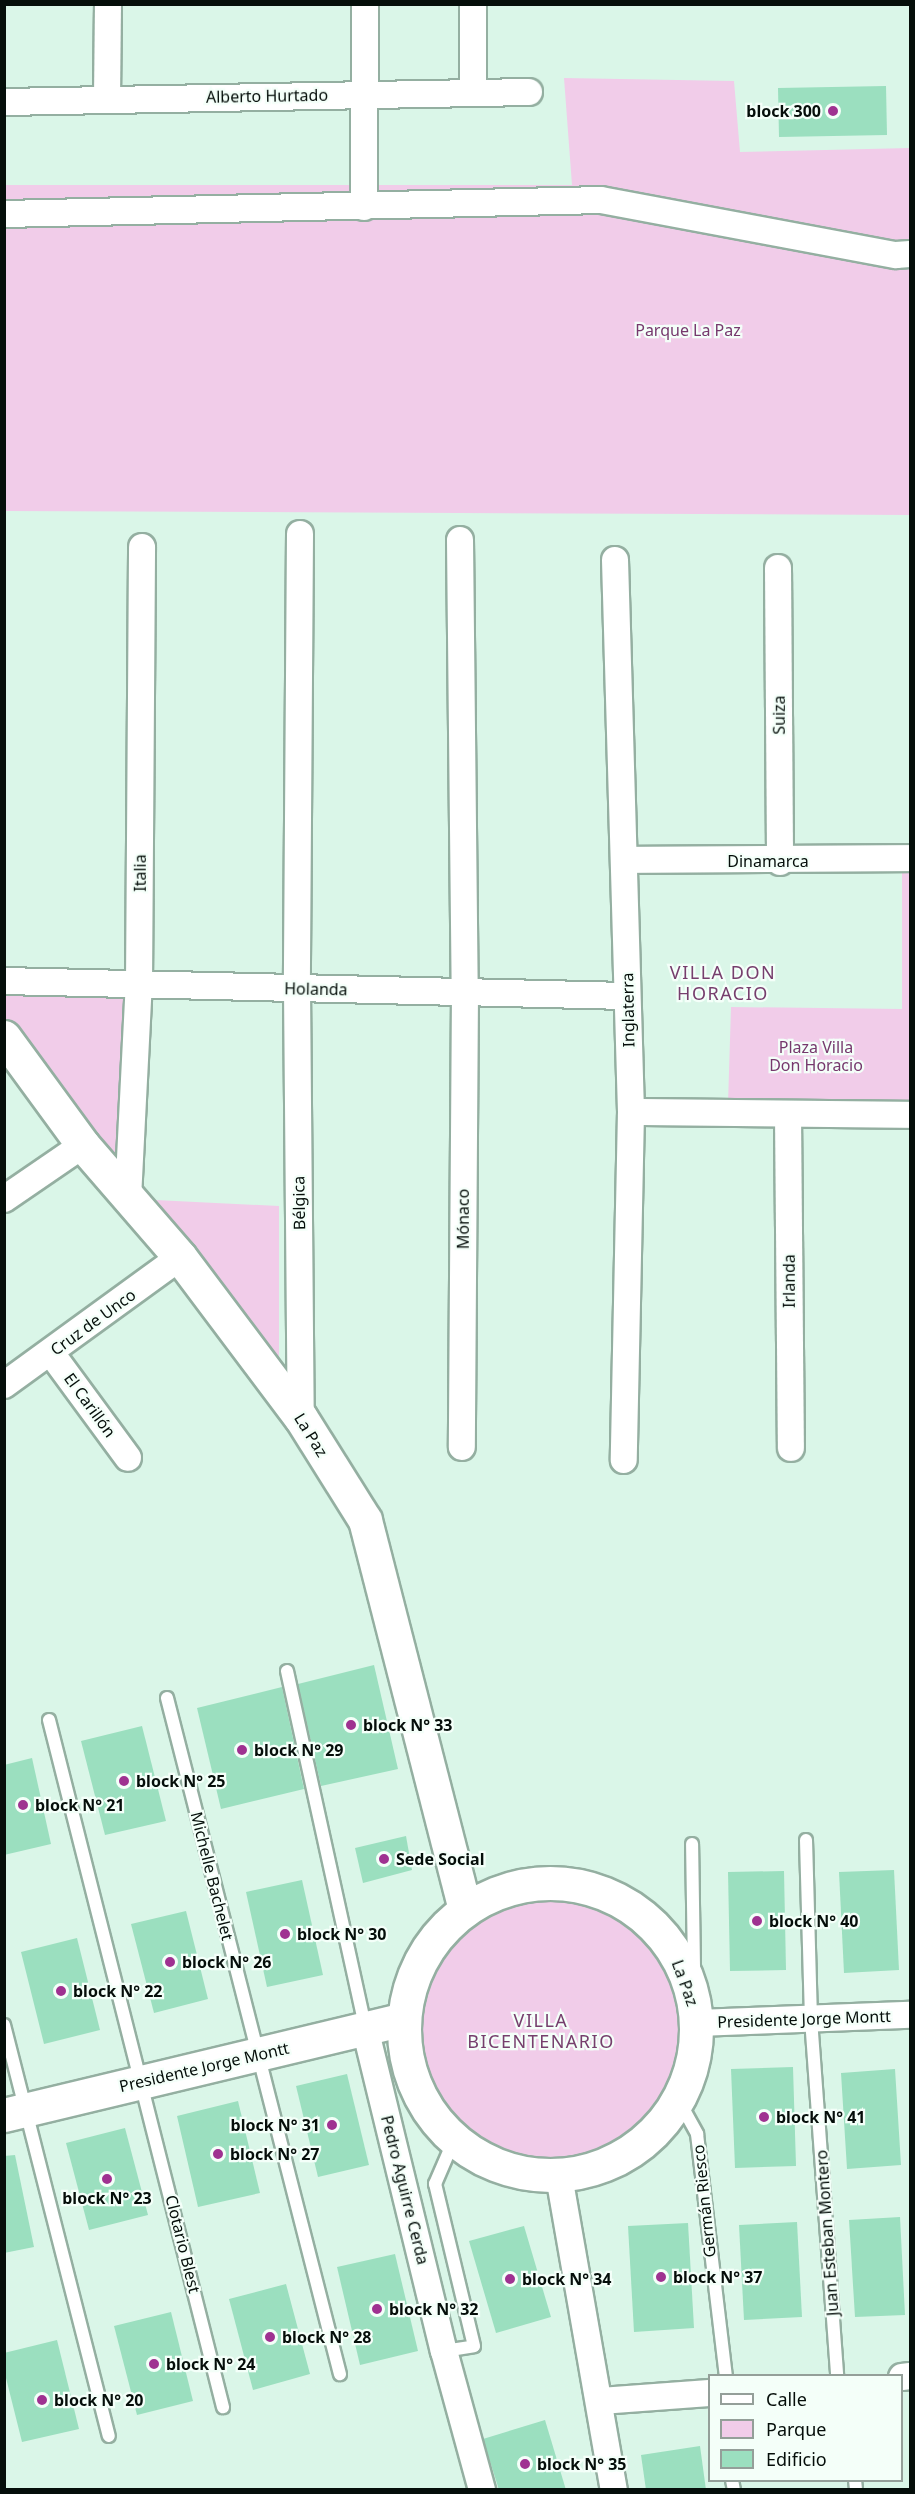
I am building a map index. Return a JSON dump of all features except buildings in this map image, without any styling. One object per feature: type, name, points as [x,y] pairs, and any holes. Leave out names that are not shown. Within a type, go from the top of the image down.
[{"type":"street","points":[[107,99],[108,4]]},
{"type":"street","points":[[364,207],[365,4]]},
{"type":"street","points":[[473,92],[474,4]]},
{"type":"street","name":"Alberto Hurtado","points":[[4,102],[529,92]]},
{"type":"street","points":[[4,214],[602,200],[896,255],[910,254]]},
{"type":"street","name":"Bélgica","points":[[300,534],[297,988],[301,1418]]},
{"type":"street","name":"Mónaco","points":[[460,540],[465,992],[462,1447]]},
{"type":"street","name":"Italia","points":[[128,1198],[139,983],[142,547]]},
{"type":"street","name":"Inglaterra","points":[[615,560],[631,1112],[624,1460]]},
{"type":"street","name":"Suiza","points":[[778,568],[780,862]]},
{"type":"street","name":"Dinamarca","points":[[625,860],[780,862],[910,858]]},
{"type":"street","name":"Holanda","points":[[4,981],[627,996]]},
{"type":"street","name":"La Paz","points":[[4,1037],[83,1145],[180,1257],[301,1418],[365,1520],[465,1909]]},
{"type":"street","points":[[631,1112],[910,1115]]},
{"type":"street","name":"Irlanda","points":[[788,1115],[791,1448]]},
{"type":"street","points":[[4,1199],[83,1145]]},
{"type":"street","name":"Cruz de Unco","points":[[4,1384],[51,1353],[180,1257]]},
{"type":"street","name":"El Carillón","points":[[51,1353],[128,1458]]},
{"type":"street","name":"La Paz","points":[[558,1882],[606,1894],[648,1920],[679,1958],[686,1979],[698,2023],[695,2055],[679,2101],[648,2140],[607,2166],[559,2176],[521,2174],[485,2161],[454,2140],[420,2096],[407,2064],[403,2019],[409,1987],[422,1957],[441,1930],[465,1909],[510,1888],[558,1882]]},
{"type":"street","name":"Presidente Jorge Montt","points":[[698,2023],[910,2015]]},
{"type":"street","name":"Presidente Jorge Montt","points":[[14,2113],[403,2019]]},
{"type":"street","name":"Pedro Aguirre Cerda","points":[[365,2028],[444,2351],[482,2490]]},
{"type":"street","points":[[559,2176],[614,2490]]},
{"type":"street","points":[[600,2401],[708,2392]]},
{"type":"lane","points":[[287,1671],[365,2028]]},
{"type":"lane","name":"Michelle Bachelet","points":[[167,1698],[256,2054],[340,2374]]},
{"type":"lane","name":"Clotario Blest","points":[[48,1720],[142,2082],[223,2408]]},
{"type":"lane","name":"Juan Esteban Montero","points":[[806,1839],[811,2019],[837,2374]]},
{"type":"lane","points":[[686,1979],[694,1967],[692,1844]]},
{"type":"lane","points":[[4,2025],[14,2113],[109,2436]]},
{"type":"lane","name":"Germán Riesco","points":[[679,2101],[697,2134],[726,2374]]},
{"type":"lane","points":[[444,2351],[474,2346],[435,2184],[454,2140]]},
{"type":"green space","name":"Parque La Paz","points":[[564,78],[734,81],[740,152],[910,148],[910,515],[5,511],[5,185],[572,185]]},
{"type":"green space","name":"Plaza Villa Don Horacio","points":[[902,864],[910,864],[910,1106],[728,1104],[731,1007],[902,1009]]},
{"type":"green space","points":[[5,989],[123,992],[123,1182],[5,1023]]},
{"type":"green space","points":[[135,1199],[279,1206],[279,1386]]},
{"type":"green space","points":[[551,1892],[592,1898],[629,1916],[650,1933],[667,1954],[685,1991],[691,2032],[685,2073],[667,2110],[650,2131],[629,2148],[592,2166],[551,2172],[510,2166],[473,2148],[452,2131],[435,2110],[417,2073],[411,2032],[417,1991],[435,1954],[452,1933],[473,1916],[510,1898]]},
{"type":"place","name":"block 300","points":[[833,111]]},
{"type":"place","name":"block N° 33","points":[[351,1725]]},
{"type":"place","name":"block N° 29","points":[[242,1750]]},
{"type":"place","name":"block N° 25","points":[[124,1781]]},
{"type":"place","name":"block N° 21","points":[[23,1805]]},
{"type":"place","name":"Sede Social","points":[[384,1859]]},
{"type":"place","name":"block N° 40","points":[[757,1921]]},
{"type":"place","name":"block N° 30","points":[[285,1934]]},
{"type":"place","name":"block N° 26","points":[[170,1962]]},
{"type":"place","name":"block N° 22","points":[[61,1991]]},
{"type":"place","name":"block N° 41","points":[[764,2117]]},
{"type":"place","name":"block N° 31","points":[[332,2125]]},
{"type":"place","name":"block N° 27","points":[[218,2154]]},
{"type":"place","name":"block N° 23","points":[[107,2179]]},
{"type":"place","name":"block N° 37","points":[[661,2277]]},
{"type":"place","name":"block N° 34","points":[[510,2279]]},
{"type":"place","name":"block N° 32","points":[[377,2309]]},
{"type":"place","name":"block N° 28","points":[[270,2337]]},
{"type":"place","name":"block N° 24","points":[[154,2364]]},
{"type":"place","name":"block N° 20","points":[[42,2400]]},
{"type":"place","name":"block N° 35","points":[[525,2464]]},
{"type":"district","name":"VILLA DON HORACIO","points":[[723,983]]},
{"type":"district","name":"VILLA BICENTENARIO","points":[[541,2031]]}]
